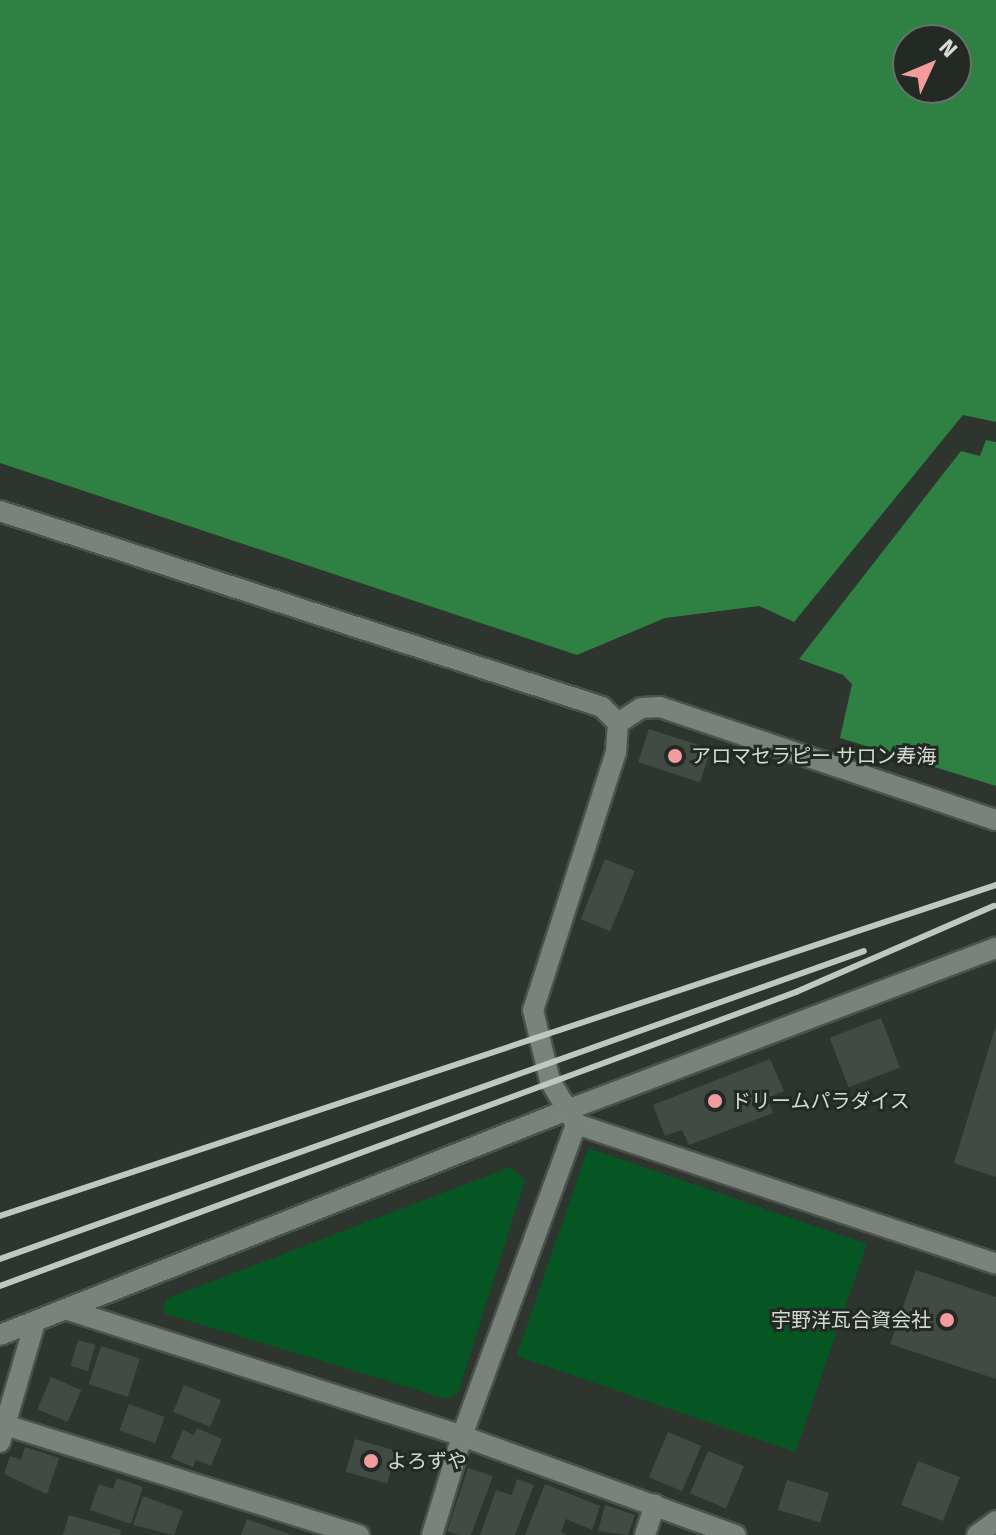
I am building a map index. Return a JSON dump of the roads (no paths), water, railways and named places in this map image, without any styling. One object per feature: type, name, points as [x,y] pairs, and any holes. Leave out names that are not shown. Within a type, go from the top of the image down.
[{"type":"street","points":[[0,511],[602,707],[618,723],[616,752],[533,1010],[550,1081],[572,1117],[996,1264]]},
{"type":"street","points":[[618,723],[641,708],[660,707],[996,820]]},
{"type":"street","points":[[0,1335],[572,1117],[996,948]]},
{"type":"street","points":[[432,1535],[462,1436],[572,1117]]},
{"type":"street","points":[[68,1310],[462,1436],[736,1535]]},
{"type":"street","points":[[35,1322],[3,1434],[359,1535]]},
{"type":"street","points":[[645,1535],[655,1505]]},
{"type":"street","points":[[977,1535],[996,1521]]},
{"type":"railway","points":[[0,1216],[996,885]]},
{"type":"railway","points":[[0,1286],[796,992],[994,906]]},
{"type":"railway","points":[[0,1259],[864,951]]},
{"type":"place","name":"アロマセラピー サロン寿海","points":[[675,756]]},
{"type":"place","name":"ドリームパラダイス","points":[[715,1101]]},
{"type":"place","name":"宇野洋瓦合資会社","points":[[947,1320]]},
{"type":"place","name":"よろずや","points":[[371,1461]]}]
